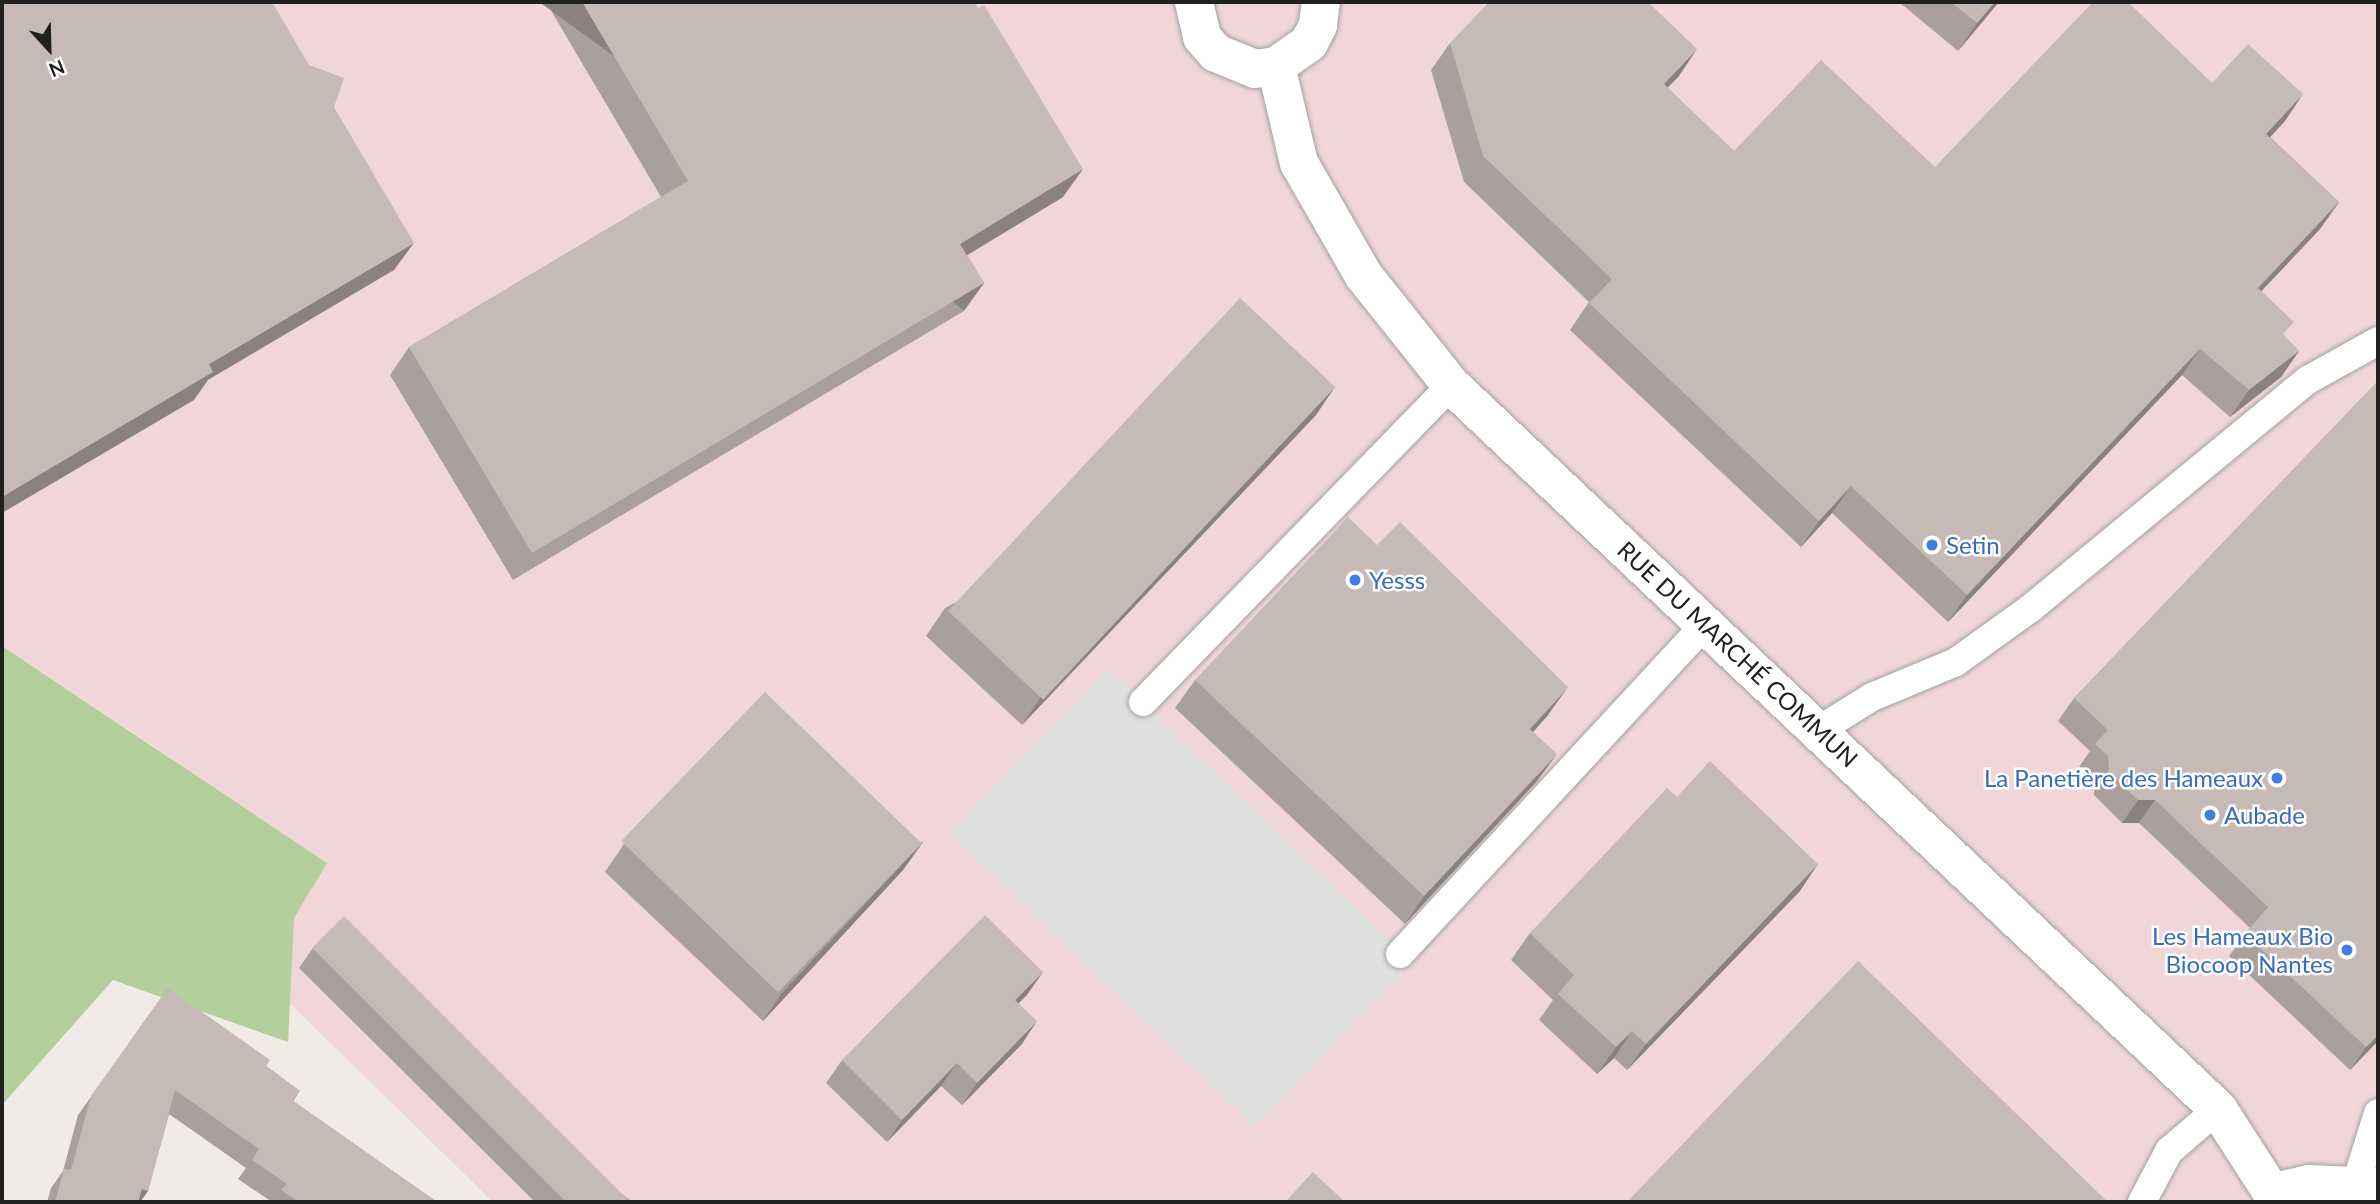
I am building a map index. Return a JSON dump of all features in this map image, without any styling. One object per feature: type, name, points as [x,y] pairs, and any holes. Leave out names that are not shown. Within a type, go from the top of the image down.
[{"type":"street","points":[[1194,2],[1202,37],[1216,54],[1255,69],[1276,66],[1309,43],[1318,25],[1321,2]]},
{"type":"street","name":"RUE DU MARCHÉ COMMUN","points":[[1276,66],[1299,163],[1364,276],[1451,385],[1707,623],[2218,1109],[2276,1197]]},
{"type":"street","points":[[2276,1197],[2309,1185],[2361,1192]]},
{"type":"lane","points":[[1819,730],[1872,696],[1956,662],[2031,608],[2308,380],[2378,341]]},
{"type":"lane","points":[[1143,702],[1451,385]]},
{"type":"lane","points":[[1400,954],[1707,623]]},
{"type":"lane","points":[[2143,1202],[2169,1151],[2218,1109]]},
{"type":"lane","points":[[2361,1192],[2378,1113]]},
{"type":"shaded area","points":[[2,2],[2378,2],[2378,1202],[493,1202],[135,852],[170,757],[2,646]]},
{"type":"shaded area","points":[[1108,669],[1412,963],[1254,1127],[950,833]]},
{"type":"green space","points":[[2,646],[327,863],[294,918],[288,1042],[113,980],[2,1105]]},
{"type":"building","points":[[2,2],[272,2],[309,65],[344,78],[334,107],[414,243],[209,364],[213,372],[2,497]]},
{"type":"building","points":[[582,2],[974,2],[978,8],[984,5],[1083,169],[960,244],[984,283],[532,553],[409,347],[688,181]]},
{"type":"building","points":[[1489,2],[1648,2],[1697,49],[1664,84],[1734,151],[1821,60],[1935,167],[2093,2],[2128,2],[2212,83],[2248,44],[2303,94],[2266,134],[2339,202],[2258,288],[2294,322],[2283,334],[2299,351],[2249,390],[2200,349],[1967,595],[1851,486],[1819,521],[1589,303],[1612,279],[1483,156],[1450,43]]},
{"type":"building","points":[[1951,2],[1995,2],[1977,23]]},
{"type":"building","points":[[1240,298],[1335,387],[1043,700],[948,611]]},
{"type":"building","points":[[2378,381],[2378,1035],[2366,1047],[2245,934],[2268,907],[2155,800],[2138,800],[2109,773],[2108,756],[2095,744],[2108,730],[2074,698]]},
{"type":"building","points":[[1348,517],[1377,545],[1400,522],[1568,687],[1530,729],[1557,754],[1424,896],[1195,680]]},
{"type":"building","points":[[765,692],[922,843],[778,992],[621,841]]},
{"type":"building","points":[[1710,761],[1818,864],[1646,1044],[1632,1031],[1616,1047],[1558,994],[1574,975],[1530,933],[1667,788],[1677,797]]},
{"type":"building","points":[[985,915],[1043,972],[1015,1000],[1037,1021],[977,1083],[957,1063],[902,1120],[842,1060]]},
{"type":"building","points":[[344,916],[630,1202],[566,1202],[312,948]]},
{"type":"building","points":[[1858,961],[2108,1202],[1627,1202]]},
{"type":"building","points":[[168,988],[270,1060],[266,1066],[300,1091],[292,1100],[437,1202],[299,1202],[281,1190],[287,1184],[252,1160],[259,1149],[175,1090],[148,1191],[142,1189],[138,1202],[55,1202],[64,1169],[71,1170],[91,1096]]},
{"type":"building","points":[[1313,1172],[1345,1202],[1285,1202]]},
{"type":"place","name":"Setin","points":[[1932,545]]},
{"type":"place","name":"Yesss","points":[[1355,580]]},
{"type":"place","name":"La Panetière des Hameaux","points":[[2277,778]]},
{"type":"place","name":"Aubade","points":[[2210,815]]},
{"type":"place","name":"Les Hameaux Bio Biocoop Nantes","points":[[2347,950]]}]
